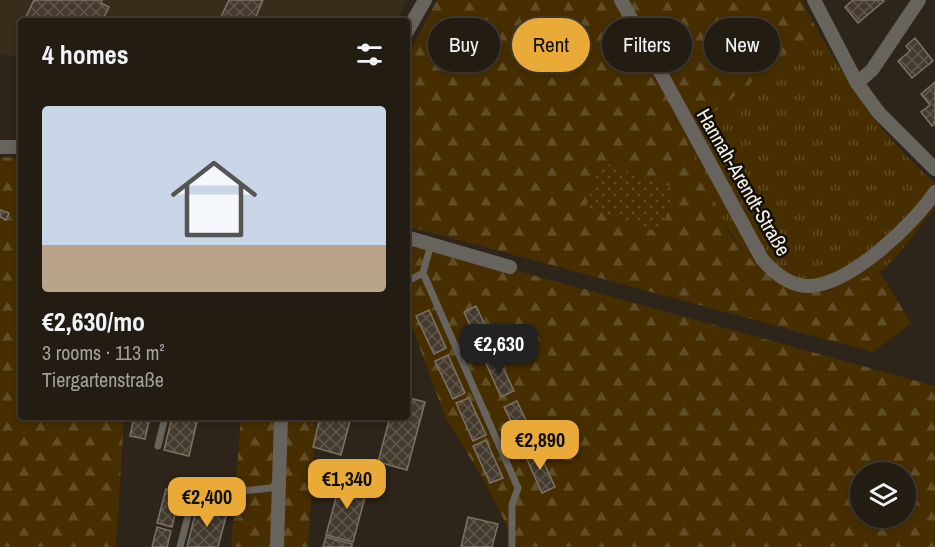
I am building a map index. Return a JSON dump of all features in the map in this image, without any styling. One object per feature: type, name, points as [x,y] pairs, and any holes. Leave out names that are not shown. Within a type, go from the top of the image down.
[{"type":"street","points":[[410,26],[425,0]]},
{"type":"street","name":"Hannah-Arendt-Straße","points":[[621,0],[762,259],[779,276],[808,286],[834,280],[900,232],[926,206],[935,192]]},
{"type":"street","points":[[814,0],[858,83],[879,113],[935,169]]},
{"type":"street","points":[[858,83],[872,70],[919,0]]},
{"type":"street","points":[[0,147],[18,147]]},
{"type":"street","points":[[410,238],[510,267]]},
{"type":"street","points":[[277,547],[281,420]]},
{"type":"lane","points":[[431,244],[423,273],[518,488],[512,505],[512,547]]},
{"type":"lane","points":[[410,280],[423,273]]},
{"type":"lane","points":[[158,446],[164,420]]},
{"type":"lane","points":[[180,547],[193,496],[280,487]]},
{"type":"shaded area","points":[[0,0],[407,0],[398,18],[18,18],[18,56],[0,55]]},
{"type":"green space","points":[[437,0],[801,0],[817,29],[780,59],[780,18],[704,18],[704,72],[764,72],[684,136],[730,235],[761,271],[796,291],[831,290],[880,272],[911,323],[873,352],[410,227],[410,52]]},
{"type":"green space","points":[[817,29],[842,71],[884,131],[935,183],[935,208],[895,257],[877,274],[868,278],[842,286],[811,291],[783,285],[760,269],[740,247],[723,220],[683,136],[763,72],[780,72],[780,59]]},
{"type":"green space","points":[[0,157],[18,158],[18,420],[124,420],[116,547],[0,547]]},
{"type":"green space","points":[[601,162],[676,188],[660,233],[586,207]]},
{"type":"green space","points":[[410,241],[935,386],[935,547],[518,547],[482,477],[446,419],[410,321]]},
{"type":"green space","points":[[241,420],[316,420],[308,547],[231,547]]},
{"type":"building","points":[[34,0],[102,0],[101,3],[109,7],[104,18],[25,18]]},
{"type":"building","points":[[229,0],[263,0],[255,18],[220,18]]},
{"type":"building","points":[[853,0],[884,1],[858,23],[845,7]]},
{"type":"building","points":[[915,38],[933,61],[912,78],[898,61],[910,51],[906,46]]},
{"type":"building","points":[[935,82],[935,124],[932,126],[921,112],[930,105],[921,94]]},
{"type":"building","points":[[0,210],[9,213],[6,220],[0,217]]},
{"type":"building","points":[[476,306],[494,344],[481,349],[464,312]]},
{"type":"building","points":[[429,310],[446,348],[434,354],[416,316]]},
{"type":"building","points":[[496,353],[514,391],[501,397],[484,359]]},
{"type":"building","points":[[448,355],[465,393],[453,399],[435,361]]},
{"type":"building","points":[[410,398],[425,402],[407,470],[378,462],[389,420],[410,420]]},
{"type":"building","points":[[469,398],[486,435],[473,441],[456,403]]},
{"type":"building","points":[[517,401],[534,438],[522,444],[504,407]]},
{"type":"building","points":[[133,420],[149,420],[145,439],[130,436]]},
{"type":"building","points":[[171,420],[197,420],[189,456],[164,450]]},
{"type":"building","points":[[319,420],[350,420],[341,455],[313,447]]},
{"type":"building","points":[[486,440],[503,478],[490,483],[473,446]]},
{"type":"building","points":[[538,450],[555,487],[542,493],[525,455]]},
{"type":"building","points":[[341,479],[368,486],[353,542],[326,535]]},
{"type":"building","points":[[166,489],[180,493],[172,527],[157,523]]},
{"type":"building","points":[[197,506],[227,513],[218,547],[187,547]]},
{"type":"building","points":[[468,517],[498,524],[492,547],[461,547]]},
{"type":"building","points":[[157,527],[171,531],[167,547],[152,547]]},
{"type":"building","points":[[326,537],[352,544],[352,547],[323,547]]}]
